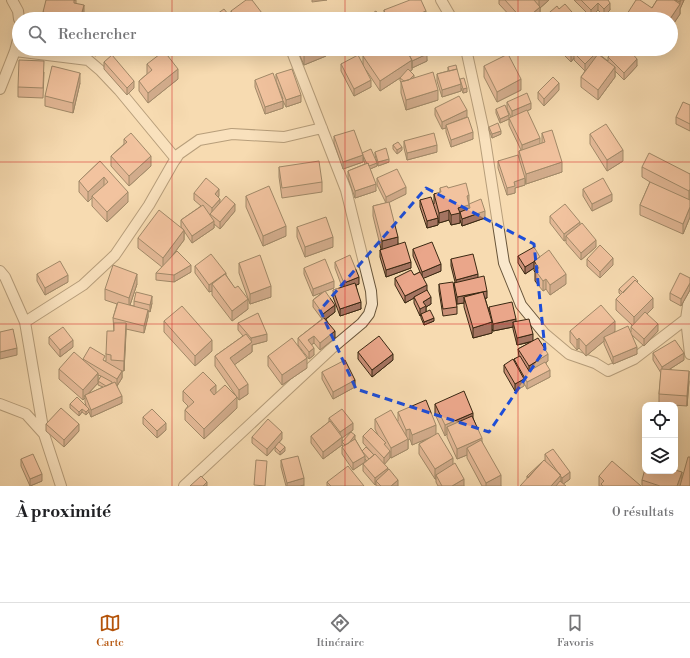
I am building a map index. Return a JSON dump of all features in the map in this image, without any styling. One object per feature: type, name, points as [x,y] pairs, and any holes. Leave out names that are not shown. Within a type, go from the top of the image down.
[{"type":"street","points":[[12,0],[18,12]]},
{"type":"street","points":[[441,0],[448,12]]},
{"type":"street","points":[[0,89],[14,56]]},
{"type":"street","points":[[56,56],[88,60],[101,70],[176,159]]},
{"type":"street","points":[[184,486],[331,349],[362,323],[369,314],[372,304],[371,291],[346,190],[294,56]]},
{"type":"street","points":[[468,56],[483,127],[504,263],[521,305],[544,333],[569,354],[595,363],[608,371],[634,359],[686,319]]},
{"type":"street","points":[[25,322],[83,285],[115,255],[149,204],[179,154],[199,140],[232,134],[284,137],[322,128]]},
{"type":"street","points":[[0,271],[5,277],[25,322],[44,434],[61,486]]},
{"type":"street","points":[[690,292],[686,319],[690,354]]},
{"type":"street","points":[[0,404],[26,414],[44,434]]},
{"type":"highlighted area","points":[[426,188],[534,244],[545,349],[489,432],[356,389],[320,310]]},
{"type":"building","points":[[46,0],[74,0],[74,3],[84,5],[82,12],[43,12]]},
{"type":"building","points":[[246,0],[252,0],[261,12],[232,12],[231,11]]},
{"type":"building","points":[[410,0],[421,0],[426,11],[385,12],[384,10]]},
{"type":"building","points":[[505,0],[534,0],[540,7],[534,12],[516,12]]},
{"type":"building","points":[[581,0],[608,0],[610,3],[604,9],[598,3],[591,10]]},
{"type":"building","points":[[636,0],[640,0],[652,8],[657,0],[674,0],[680,4],[675,12],[628,12]]},
{"type":"building","points":[[565,4],[572,12],[550,12],[557,6],[559,9]]},
{"type":"building","points":[[113,56],[134,81],[127,88],[104,62]]},
{"type":"building","points":[[157,56],[168,56],[178,69],[148,93],[139,81],[152,70],[147,64]]},
{"type":"building","points":[[359,56],[371,80],[354,89],[341,64]]},
{"type":"building","points":[[363,56],[409,56],[412,60],[380,81]]},
{"type":"building","points":[[410,56],[423,56],[412,61]]},
{"type":"building","points":[[504,56],[509,56],[521,79],[497,92],[484,66]]},
{"type":"building","points":[[577,56],[593,56],[585,64]]},
{"type":"building","points":[[597,56],[601,56],[615,67],[598,90],[581,77]]},
{"type":"building","points":[[634,56],[637,59],[624,73],[608,57]]},
{"type":"building","points":[[19,60],[44,61],[43,88],[18,87]]},
{"type":"building","points":[[456,65],[457,69],[449,71],[448,67]]},
{"type":"building","points":[[52,66],[80,73],[73,103],[45,96]]},
{"type":"building","points":[[292,69],[301,95],[286,100],[276,74]]},
{"type":"building","points":[[408,69],[414,75],[409,80],[404,81],[400,78]]},
{"type":"building","points":[[457,69],[461,84],[442,90],[437,74]]},
{"type":"building","points":[[433,72],[438,90],[406,100],[401,82]]},
{"type":"building","points":[[273,73],[283,101],[265,107],[255,80]]},
{"type":"building","points":[[553,77],[559,83],[544,99],[538,92]]},
{"type":"building","points":[[464,78],[467,88],[463,89],[460,79]]},
{"type":"building","points":[[527,93],[531,103],[512,111],[507,102]]},
{"type":"building","points":[[459,96],[467,110],[442,122],[435,108]]},
{"type":"building","points":[[683,102],[690,105],[690,124],[676,117]]},
{"type":"building","points":[[505,105],[509,115],[500,119],[496,109]]},
{"type":"building","points":[[527,110],[540,138],[522,145],[509,118]]},
{"type":"building","points":[[468,117],[473,132],[451,140],[446,125]]},
{"type":"building","points":[[498,123],[501,131],[492,134],[489,127]]},
{"type":"building","points":[[606,124],[623,150],[607,160],[590,134]]},
{"type":"building","points":[[354,130],[363,155],[343,162],[334,136]]},
{"type":"building","points":[[552,130],[562,162],[526,174],[519,151],[545,142],[542,133]]},
{"type":"building","points":[[131,133],[151,156],[129,176],[111,156],[127,142],[124,139]]},
{"type":"building","points":[[434,133],[437,145],[407,153],[404,141]]},
{"type":"building","points":[[398,142],[402,147],[397,150],[393,145]]},
{"type":"building","points":[[386,148],[389,159],[378,162],[375,152]]},
{"type":"building","points":[[371,149],[377,163],[369,166],[362,153]]},
{"type":"building","points":[[649,153],[690,174],[689,191],[642,167]]},
{"type":"building","points":[[518,155],[525,178],[514,182],[515,186],[507,188],[498,161]]},
{"type":"building","points":[[100,161],[128,192],[107,212],[92,196],[108,182],[104,177],[88,192],[79,181]]},
{"type":"building","points":[[319,161],[322,182],[282,188],[279,167]]},
{"type":"building","points":[[368,163],[376,184],[355,191],[348,171]]},
{"type":"building","points":[[397,169],[406,187],[386,197],[377,178]]},
{"type":"building","points":[[206,178],[219,189],[215,194],[220,199],[212,208],[194,193]]},
{"type":"building","points":[[603,178],[612,194],[592,204],[583,189]]},
{"type":"building","points":[[650,182],[690,200],[690,207],[683,224],[640,205]]},
{"type":"building","points":[[466,183],[469,195],[467,196],[469,205],[458,208],[460,213],[451,215],[449,210],[439,213],[434,194],[441,192],[440,188],[447,186],[448,188]]},
{"type":"building","points":[[269,186],[286,226],[263,236],[246,196]]},
{"type":"building","points":[[226,196],[235,204],[220,222],[210,214]]},
{"type":"building","points":[[431,197],[438,218],[427,221],[420,200]]},
{"type":"building","points":[[481,199],[485,211],[462,219],[460,212],[470,208],[469,204]]},
{"type":"building","points":[[389,202],[398,237],[382,241],[373,206]]},
{"type":"building","points":[[565,204],[580,222],[564,234],[550,216]]},
{"type":"building","points":[[203,205],[214,221],[192,236],[181,220]]},
{"type":"building","points":[[159,210],[184,230],[163,258],[138,238]]},
{"type":"building","points":[[326,217],[333,237],[305,247],[297,227]]},
{"type":"building","points":[[582,223],[596,240],[581,253],[566,236]]},
{"type":"building","points":[[405,242],[411,262],[386,270],[380,250]]},
{"type":"building","points":[[432,242],[441,264],[422,272],[413,249]]},
{"type":"building","points":[[600,245],[613,258],[600,272],[587,259]]},
{"type":"building","points":[[534,247],[540,257],[525,267],[518,256]]},
{"type":"building","points":[[549,250],[566,274],[550,285],[546,279],[543,281],[535,270],[539,268],[534,261]]},
{"type":"building","points":[[177,251],[191,265],[174,275],[156,273]]},
{"type":"building","points":[[211,254],[226,273],[209,285],[195,266]]},
{"type":"building","points":[[473,254],[478,274],[456,280],[451,259]]},
{"type":"building","points":[[260,255],[271,286],[250,294],[239,263]]},
{"type":"building","points":[[350,255],[359,277],[344,283],[335,262]]},
{"type":"building","points":[[325,259],[334,281],[313,289],[304,268]]},
{"type":"building","points":[[60,261],[68,275],[45,288],[37,274]]},
{"type":"building","points":[[113,265],[137,274],[129,298],[105,289]]},
{"type":"building","points":[[411,270],[414,275],[420,272],[427,285],[405,296],[395,278]]},
{"type":"building","points":[[680,273],[690,278],[690,283],[681,299],[670,293]]},
{"type":"building","points":[[225,274],[235,288],[238,286],[248,299],[232,311],[212,284]]},
{"type":"building","points":[[484,276],[487,291],[457,297],[454,283]]},
{"type":"building","points":[[633,276],[638,281],[637,282],[635,280],[623,293],[619,289]]},
{"type":"building","points":[[635,280],[653,298],[634,317],[616,299]]},
{"type":"building","points":[[453,282],[457,307],[443,309],[439,284]]},
{"type":"building","points":[[355,283],[361,302],[340,309],[333,290]]},
{"type":"building","points":[[427,290],[431,297],[423,302],[426,306],[420,309],[414,297]]},
{"type":"building","points":[[325,291],[335,305],[323,314],[313,300]]},
{"type":"building","points":[[136,292],[152,296],[150,305],[134,301]]},
{"type":"building","points":[[483,292],[492,322],[473,328],[464,297]]},
{"type":"building","points":[[118,302],[148,310],[144,326],[113,318]]},
{"type":"building","points":[[512,302],[516,319],[493,324],[489,307]]},
{"type":"building","points":[[601,305],[615,321],[586,346],[579,338],[577,340],[570,331]]},
{"type":"building","points":[[182,306],[212,340],[195,356],[164,321]]},
{"type":"building","points":[[430,310],[434,318],[424,322],[421,314]]},
{"type":"building","points":[[645,312],[658,324],[644,339],[631,327]]},
{"type":"building","points":[[258,313],[267,334],[251,338],[238,323]]},
{"type":"building","points":[[324,318],[335,331],[320,343],[314,336],[308,340],[314,348],[309,352],[298,338]]},
{"type":"building","points":[[529,319],[533,334],[517,338],[513,322]]},
{"type":"building","points":[[114,323],[126,323],[124,361],[111,360],[111,355],[106,354],[107,331],[114,331]]},
{"type":"building","points":[[628,326],[637,347],[613,357],[604,337]]},
{"type":"building","points":[[63,327],[73,340],[60,350],[49,337]]},
{"type":"building","points":[[13,329],[17,348],[0,352],[0,332]]},
{"type":"building","points":[[246,334],[252,342],[230,358],[248,384],[239,390],[215,356]]},
{"type":"building","points":[[379,336],[393,354],[372,370],[358,352]]},
{"type":"building","points":[[292,338],[307,358],[282,375],[268,356]]},
{"type":"building","points":[[538,338],[548,354],[529,366],[518,349]]},
{"type":"building","points":[[675,340],[684,353],[662,367],[653,353]]},
{"type":"building","points":[[90,347],[105,356],[103,360],[122,371],[117,379],[83,359]]},
{"type":"building","points":[[74,352],[98,373],[83,390],[59,369]]},
{"type":"building","points":[[520,356],[529,371],[545,362],[550,370],[527,382],[514,359]]},
{"type":"building","points":[[513,359],[524,379],[515,384],[504,365]]},
{"type":"building","points":[[345,360],[355,380],[333,392],[322,372]]},
{"type":"building","points":[[661,369],[689,371],[687,396],[659,394]]},
{"type":"building","points":[[203,372],[216,385],[210,390],[214,395],[225,385],[237,397],[204,429],[185,410],[194,402],[183,391]]},
{"type":"building","points":[[101,376],[112,383],[106,386],[98,381]]},
{"type":"building","points":[[115,382],[122,396],[91,410],[85,395]]},
{"type":"building","points":[[464,391],[473,413],[445,425],[435,404]]},
{"type":"building","points":[[77,397],[89,409],[86,412],[82,409],[79,412],[70,404]]},
{"type":"building","points":[[426,400],[436,425],[412,435],[410,429],[406,430],[398,412]]},
{"type":"building","points":[[61,408],[79,424],[64,440],[46,424]]},
{"type":"building","points":[[152,409],[166,423],[157,431],[143,417]]},
{"type":"building","points":[[342,409],[353,423],[340,432],[329,418]]},
{"type":"building","points":[[391,410],[408,439],[391,448],[375,419]]},
{"type":"building","points":[[472,416],[482,438],[457,449],[447,427]]},
{"type":"building","points":[[268,419],[282,432],[267,449],[252,437]]},
{"type":"building","points":[[330,421],[342,437],[323,452],[311,436]]},
{"type":"building","points":[[371,428],[386,443],[384,444],[390,451],[384,458],[363,436]]},
{"type":"building","points":[[351,432],[355,435],[349,443],[345,445],[342,442]]},
{"type":"building","points":[[438,433],[453,458],[435,469],[419,444]]},
{"type":"building","points":[[355,439],[365,456],[353,463],[342,447]]},
{"type":"building","points":[[481,440],[501,475],[486,483],[467,448]]},
{"type":"building","points":[[279,442],[285,447],[280,452],[275,447]]},
{"type":"building","points":[[366,447],[374,455],[369,459],[362,451]]},
{"type":"building","points":[[553,449],[570,472],[562,478],[545,454]]},
{"type":"building","points":[[33,454],[42,474],[30,479],[21,459]]},
{"type":"building","points":[[375,454],[388,468],[375,478],[363,464]]},
{"type":"building","points":[[298,456],[304,478],[287,483],[281,460]]},
{"type":"building","points":[[688,457],[690,457],[690,486],[680,486]]},
{"type":"building","points":[[256,460],[267,461],[265,486],[254,485]]},
{"type":"building","points":[[544,460],[561,475],[551,486],[520,486]]},
{"type":"building","points":[[612,461],[641,486],[603,486],[601,484],[604,481],[599,476]]},
{"type":"building","points":[[542,462],[528,478],[527,476]]},
{"type":"building","points":[[455,463],[464,479],[452,486],[442,486],[436,475]]},
{"type":"building","points":[[348,466],[364,486],[331,486],[327,482]]},
{"type":"building","points":[[389,469],[398,480],[391,486],[381,486],[376,481]]},
{"type":"building","points":[[678,471],[682,472],[677,486],[660,486],[642,480],[644,474],[678,474]]},
{"type":"building","points":[[201,476],[207,482],[203,486],[190,486]]},
{"type":"building","points":[[560,481],[566,486],[556,486]]}]
